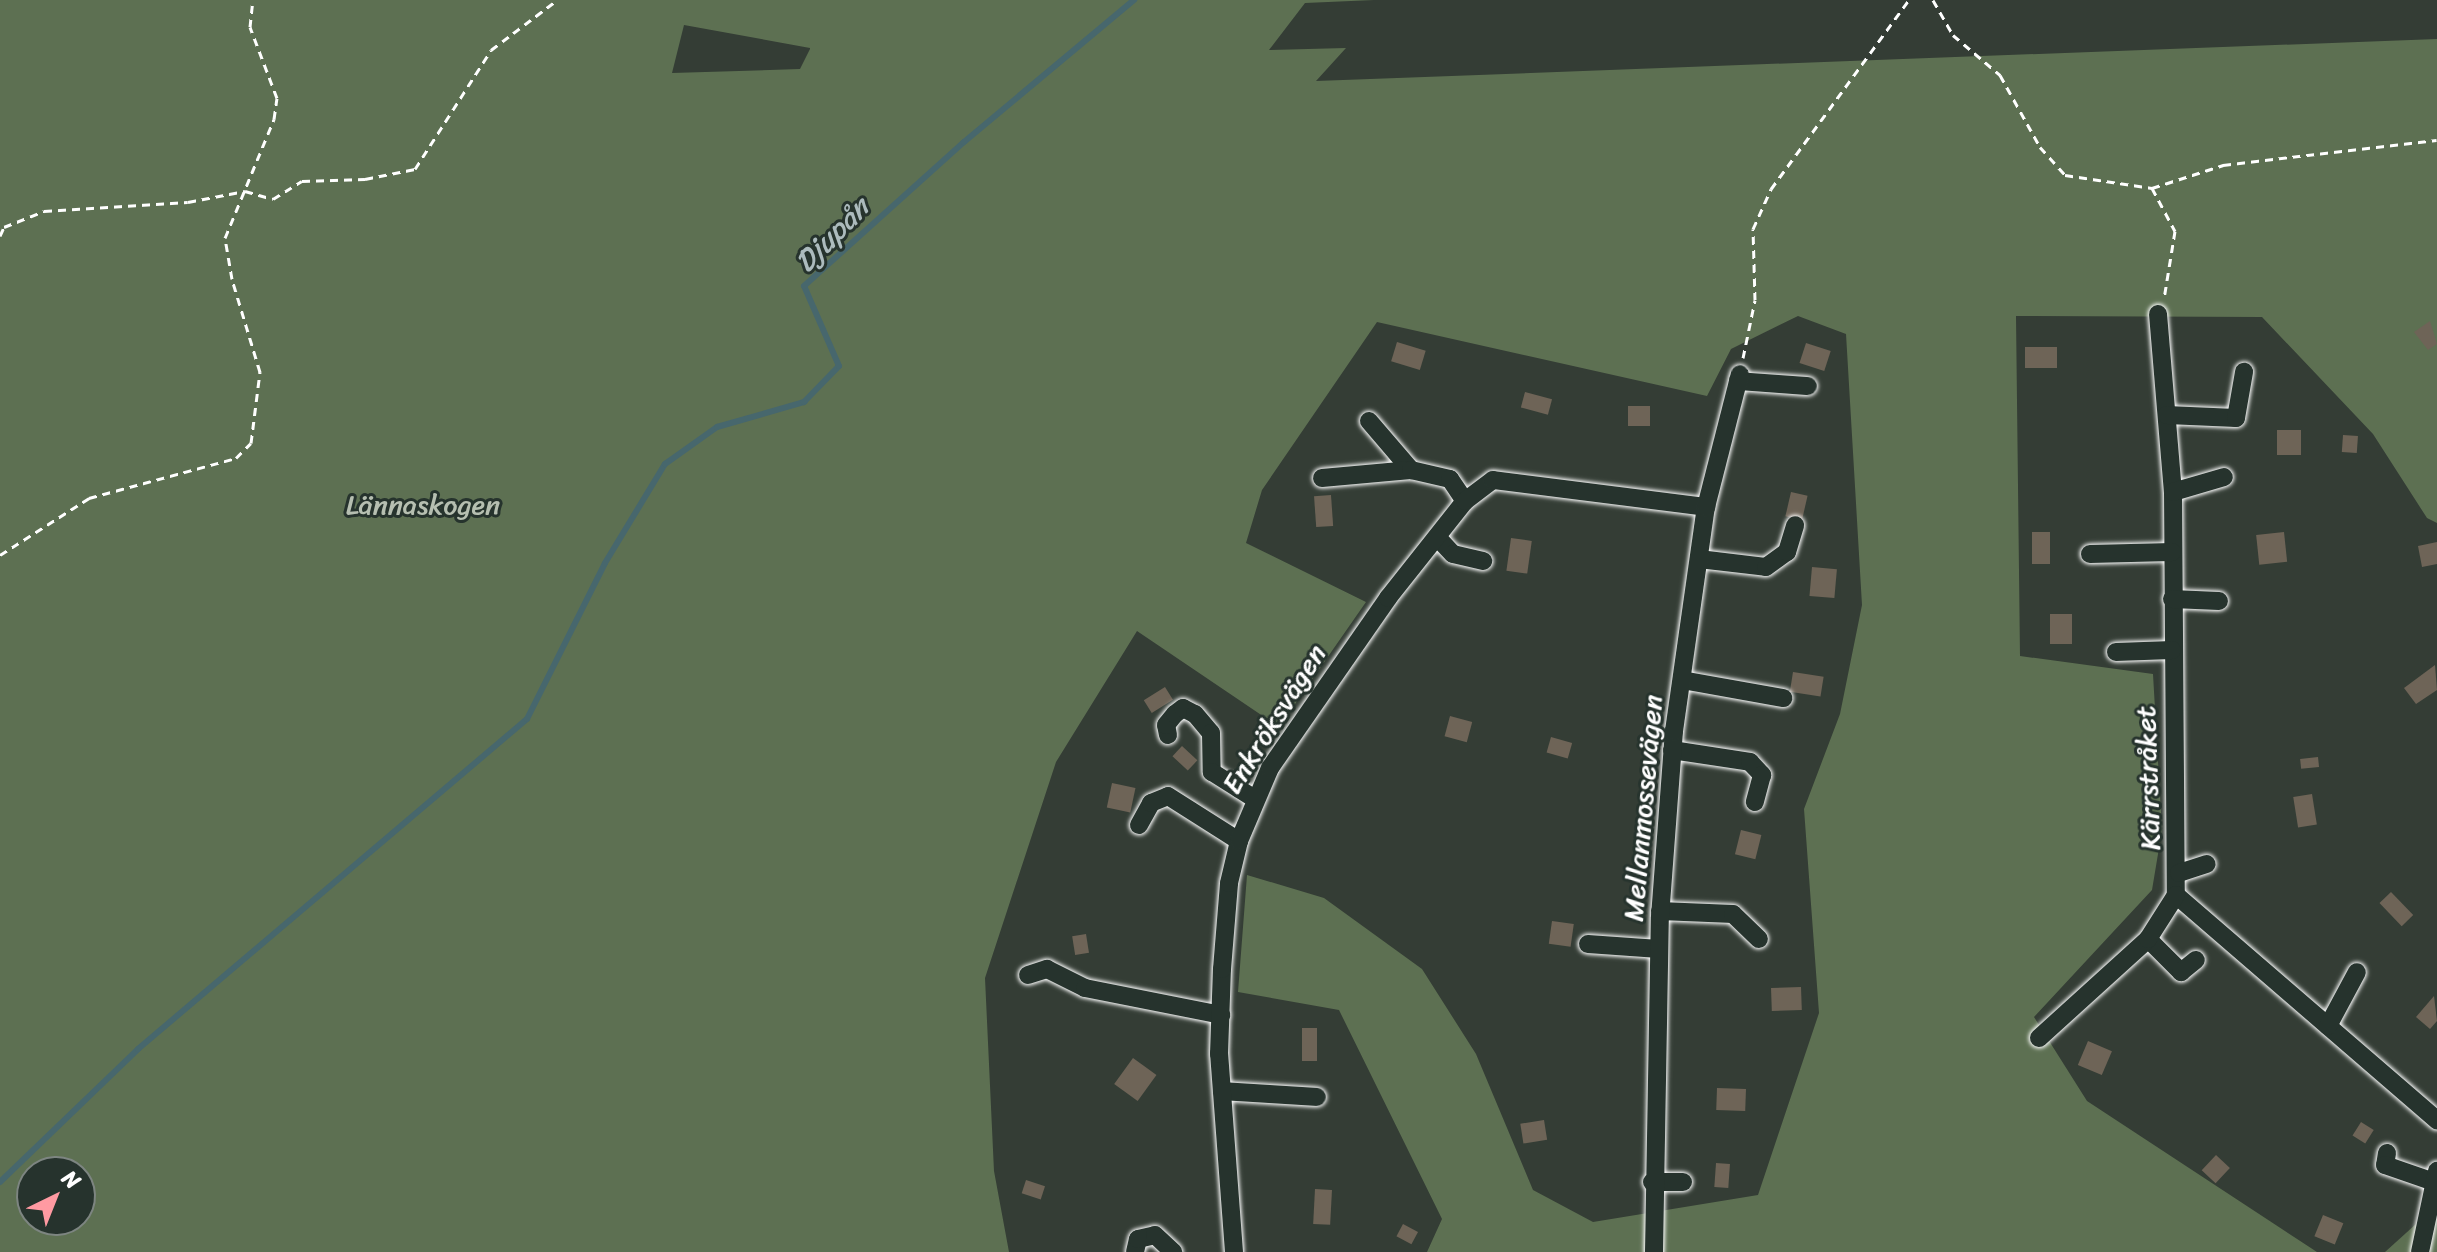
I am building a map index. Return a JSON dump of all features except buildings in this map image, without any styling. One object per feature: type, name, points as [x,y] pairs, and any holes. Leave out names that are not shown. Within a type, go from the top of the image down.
[{"type":"street","name":"Kärrstråket","points":[[2158,314],[2173,492],[2172,650],[2179,873],[2176,895]]},
{"type":"street","points":[[2167,415],[2236,418],[2244,372]]},
{"type":"street","points":[[1739,378],[1808,386]]},
{"type":"street","name":"Mellanmossevägen","points":[[1654,1252],[1652,1182],[1660,911],[1672,750],[1706,507],[1739,378]]},
{"type":"street","points":[[1369,421],[1411,470]]},
{"type":"street","points":[[1322,478],[1411,470],[1450,479],[1465,501]]},
{"type":"street","points":[[2173,492],[2224,477]]},
{"type":"street","name":"Enkröksvägen","points":[[1234,1252],[1222,1091],[1221,1015],[1229,883],[1239,841],[1255,799],[1330,677],[1465,501],[1493,480],[1706,507]]},
{"type":"street","points":[[1699,559],[1766,567],[1787,552],[1795,525]]},
{"type":"street","points":[[1437,537],[1453,554],[1483,561]]},
{"type":"street","points":[[2090,554],[2172,552]]},
{"type":"street","points":[[2172,599],[2219,601]]},
{"type":"street","points":[[2116,652],[2172,650]]},
{"type":"street","points":[[1682,680],[1783,698]]},
{"type":"street","points":[[1168,735],[1166,725],[1175,714],[1183,708],[1195,714],[1211,733],[1212,772],[1255,799]]},
{"type":"street","points":[[1672,750],[1750,762],[1762,775],[1755,802]]},
{"type":"street","points":[[1139,825],[1151,803],[1168,796],[1239,841]]},
{"type":"street","points":[[2179,873],[2207,864]]},
{"type":"street","points":[[2039,1038],[2148,939],[2176,895],[2437,1120]]},
{"type":"street","points":[[1660,911],[1733,914],[1759,939]]},
{"type":"street","points":[[2148,939],[2181,972],[2196,960]]},
{"type":"street","points":[[1588,944],[1659,949]]},
{"type":"street","points":[[1028,975],[1047,969],[1085,988],[1221,1015]]},
{"type":"street","points":[[2328,1026],[2357,972]]},
{"type":"street","points":[[1222,1091],[1317,1097]]},
{"type":"street","points":[[2387,1153],[2385,1165],[2434,1176],[2420,1252]]},
{"type":"street","points":[[1652,1182],[1683,1182]]},
{"type":"street","points":[[1135,1252],[1138,1239],[1155,1235],[1173,1252]]},
{"type":"path","points":[[0,555],[89,498],[236,458],[251,443],[260,372],[232,279],[225,238],[277,98],[250,27],[253,0]]},
{"type":"path","points":[[0,236],[4,227],[44,211],[188,202],[245,191],[273,199],[302,181],[365,179],[415,169],[491,50],[557,0]]},
{"type":"path","points":[[1739,378],[1755,300],[1753,229],[1771,189],[1909,0]]},
{"type":"path","points":[[1933,0],[1953,35],[2000,75],[2040,147],[2065,175],[2152,188],[2223,165],[2437,140]]},
{"type":"path","points":[[2152,188],[2175,231],[2158,314]]},
{"type":"green space","name":"Lännaskogen","points":[[0,0],[1374,0],[1305,3],[1269,50],[1346,48],[1316,81],[2437,39],[2437,523],[2427,518],[2373,434],[2262,317],[2016,316],[2020,656],[2153,674],[2162,830],[2152,890],[2034,1017],[2087,1101],[2317,1252],[1427,1252],[1442,1219],[1339,1010],[1238,992],[1247,875],[1324,898],[1422,969],[1476,1054],[1533,1190],[1593,1222],[1758,1195],[1819,1013],[1804,809],[1840,714],[1862,605],[1846,334],[1798,316],[1731,349],[1707,396],[1377,322],[1262,490],[1246,543],[1366,602],[1279,727],[1137,631],[1056,762],[985,978],[994,1171],[1009,1252],[0,1252]],"holes":[[[684,25],[810,48],[800,69],[672,73]]]},
{"type":"green space","points":[[2437,1205],[2437,1252],[2385,1252]]},
{"type":"waterway","name":"Djupån","points":[[0,1182],[138,1049],[527,719],[605,563],[665,464],[717,427],[804,402],[839,366],[804,286],[964,142],[1134,0]]}]
